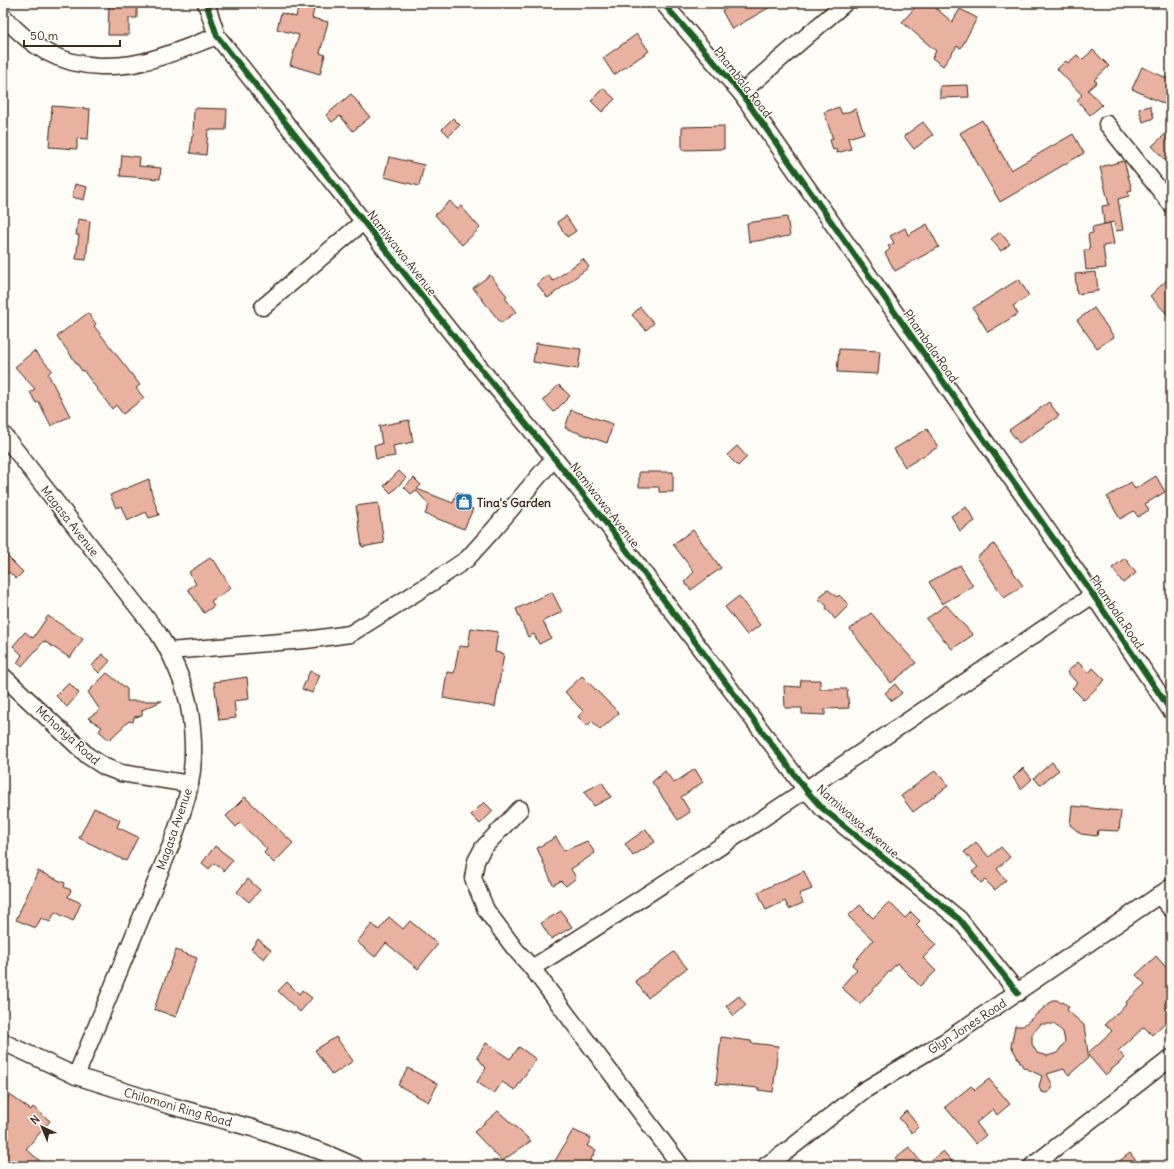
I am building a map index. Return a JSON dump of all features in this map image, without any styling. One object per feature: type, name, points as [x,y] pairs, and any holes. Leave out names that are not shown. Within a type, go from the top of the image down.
[{"type":"street","name":"Namiwawa Avenue","points":[[206,3],[217,36],[363,222],[613,532],[806,790],[822,808],[960,919],[1018,993]]},
{"type":"street","name":"Phambala Road","points":[[663,3],[741,93],[1093,595],[1171,711]]},
{"type":"street","points":[[741,93],[845,3]]},
{"type":"street","points":[[3,16],[24,36],[49,54],[65,61],[85,65],[117,66],[142,62],[217,36]]},
{"type":"street","points":[[1107,124],[1171,204]]},
{"type":"street","points":[[263,307],[363,222]]},
{"type":"street","name":"Magasa Avenue","points":[[3,434],[158,632],[169,651],[182,680],[188,706],[192,754],[190,784],[171,845],[76,1076]]},
{"type":"street","points":[[169,651],[306,640],[350,634],[434,582],[467,559],[554,458]]},
{"type":"street","points":[[532,968],[601,925],[806,790],[1093,595]]},
{"type":"street","name":"Mchonya Road","points":[[3,676],[88,756],[105,767],[121,773],[190,784]]},
{"type":"street","points":[[520,809],[483,848],[476,861],[473,878],[486,910],[515,949],[532,968],[680,1166]]},
{"type":"street","points":[[1165,891],[1171,909]]},
{"type":"street","name":"Glyn Jones Road","points":[[765,1166],[787,1151],[863,1090],[944,1042],[1018,993],[1165,891]]},
{"type":"street","name":"Chilomoni Ring Road","points":[[3,1042],[76,1076],[168,1105],[259,1131],[323,1152],[355,1166]]},
{"type":"street","points":[[1032,1166],[1171,1058]]},
{"type":"building","points":[[109,3],[137,3],[137,18],[129,18],[129,35],[108,35]]},
{"type":"building","points":[[299,3],[315,4],[312,18],[328,22],[320,53],[325,55],[320,74],[290,65],[299,35],[277,29],[281,13],[296,17]]},
{"type":"building","points":[[736,3],[777,3],[732,29],[722,11]]},
{"type":"building","points":[[919,3],[930,3],[952,22],[960,9],[977,18],[961,48],[957,46],[943,66],[932,58],[936,51],[902,22]]},
{"type":"building","points":[[637,34],[649,51],[614,75],[603,58]]},
{"type":"building","points":[[1093,50],[1109,66],[1094,80],[1097,82],[1088,90],[1102,105],[1090,115],[1077,100],[1082,95],[1057,69],[1066,61],[1068,63],[1077,55],[1082,60]]},
{"type":"building","points":[[1142,67],[1171,80],[1171,107],[1132,89]]},
{"type":"building","points":[[968,85],[969,97],[940,98],[940,86]]},
{"type":"building","points":[[603,88],[615,99],[602,112],[591,101]]},
{"type":"building","points":[[351,94],[370,117],[353,131],[340,116],[332,122],[326,115]]},
{"type":"building","points":[[52,106],[90,109],[88,139],[77,138],[77,149],[49,147]]},
{"type":"building","points":[[1150,106],[1154,118],[1143,122],[1139,109]]},
{"type":"building","points":[[839,107],[842,114],[856,109],[864,133],[848,138],[851,149],[837,153],[836,149],[833,150],[830,140],[833,139],[824,112]]},
{"type":"building","points":[[194,108],[227,109],[226,130],[208,130],[206,155],[190,153],[193,136]]},
{"type":"building","points":[[453,118],[460,125],[449,136],[442,129]]},
{"type":"building","points":[[982,120],[1011,170],[1073,134],[1084,153],[1000,202],[960,133]]},
{"type":"building","points":[[923,122],[933,135],[914,149],[904,136]]},
{"type":"building","points":[[724,126],[724,149],[682,150],[682,127]]},
{"type":"building","points":[[1171,129],[1171,156],[1166,161],[1152,146]]},
{"type":"building","points":[[122,155],[140,157],[139,166],[161,168],[160,179],[120,176]]},
{"type":"building","points":[[389,157],[424,165],[419,186],[384,177]]},
{"type":"building","points":[[1124,161],[1132,190],[1128,191],[1129,196],[1118,199],[1123,230],[1116,231],[1114,222],[1104,224],[1102,206],[1109,205],[1100,167]]},
{"type":"building","points":[[75,184],[87,187],[84,200],[72,197]]},
{"type":"building","points":[[450,201],[457,209],[461,206],[480,228],[462,245],[435,215]]},
{"type":"building","points":[[566,216],[576,231],[567,237],[557,222]]},
{"type":"building","points":[[787,217],[790,236],[749,242],[747,223]]},
{"type":"building","points":[[78,219],[90,221],[86,260],[76,259],[79,235],[76,235]]},
{"type":"building","points":[[1110,223],[1114,244],[1103,246],[1106,268],[1086,270],[1084,250],[1090,250],[1088,234],[1093,233],[1092,227]]},
{"type":"building","points":[[927,224],[939,247],[895,271],[885,253],[890,249],[888,246],[894,243],[890,236],[905,228],[908,235]]},
{"type":"building","points":[[1000,232],[1010,244],[1001,251],[991,239]]},
{"type":"building","points":[[583,259],[589,267],[548,298],[537,284],[548,275],[553,281]]},
{"type":"building","points":[[1096,272],[1098,291],[1077,294],[1075,274]]},
{"type":"building","points":[[490,275],[507,296],[505,298],[516,312],[501,323],[473,288]]},
{"type":"building","points":[[1171,276],[1171,318],[1150,296]]},
{"type":"building","points":[[1019,279],[1029,296],[1013,306],[1018,314],[988,332],[973,308]]},
{"type":"building","points":[[640,307],[654,323],[646,330],[632,315]]},
{"type":"building","points":[[1094,308],[1114,337],[1097,348],[1077,320]]},
{"type":"building","points":[[88,313],[96,324],[94,326],[140,385],[136,388],[144,398],[123,414],[116,405],[112,409],[57,336]]},
{"type":"building","points":[[536,343],[581,349],[578,369],[533,362]]},
{"type":"building","points":[[839,349],[880,351],[878,374],[837,372]]},
{"type":"building","points":[[34,351],[52,370],[48,374],[70,416],[51,426],[39,402],[36,403],[30,392],[35,389],[15,367]]},
{"type":"building","points":[[559,385],[570,396],[554,412],[543,400]]},
{"type":"building","points":[[1049,402],[1059,416],[1019,443],[1009,430]]},
{"type":"building","points":[[571,410],[613,424],[607,443],[565,428]]},
{"type":"building","points":[[409,420],[413,442],[393,446],[395,456],[376,459],[374,445],[382,444],[379,426]]},
{"type":"building","points":[[927,429],[938,447],[905,467],[894,449]]},
{"type":"building","points":[[737,446],[747,457],[738,466],[727,455]]},
{"type":"building","points":[[399,471],[406,478],[391,493],[384,486]]},
{"type":"building","points":[[639,472],[673,472],[673,492],[659,492],[659,487],[639,487]]},
{"type":"building","points":[[1156,476],[1165,492],[1145,504],[1149,510],[1138,517],[1134,511],[1120,519],[1107,497],[1131,482],[1135,489]]},
{"type":"building","points":[[414,478],[421,485],[417,489],[453,503],[457,492],[470,497],[466,506],[473,509],[464,529],[425,514],[429,505],[416,490],[411,494],[404,487]]},
{"type":"building","points":[[149,479],[151,491],[159,515],[149,518],[146,512],[127,521],[121,506],[116,508],[110,495]]},
{"type":"building","points":[[378,503],[384,543],[362,547],[356,506]]},
{"type":"building","points":[[966,507],[975,521],[960,531],[951,516]]},
{"type":"building","points":[[693,530],[721,568],[691,590],[684,582],[694,572],[673,544]]},
{"type":"building","points":[[994,544],[1023,586],[1004,598],[977,557]]},
{"type":"building","points":[[3,552],[23,572],[16,579],[9,572],[3,578]]},
{"type":"building","points":[[210,558],[213,561],[214,560],[231,588],[211,601],[214,606],[204,613],[188,589],[196,584],[189,572]]},
{"type":"building","points":[[1125,558],[1136,573],[1123,583],[1112,568]]},
{"type":"building","points":[[960,565],[973,586],[942,604],[929,582]]},
{"type":"building","points":[[827,589],[837,597],[839,595],[849,605],[835,619],[826,608],[827,606],[819,599]]},
{"type":"building","points":[[552,592],[562,612],[543,621],[551,638],[539,644],[534,634],[528,637],[516,609]]},
{"type":"building","points":[[739,596],[760,625],[747,635],[725,607]]},
{"type":"building","points":[[946,605],[973,635],[952,649],[926,619]]},
{"type":"building","points":[[871,613],[916,663],[891,683],[850,629]]},
{"type":"building","points":[[48,616],[83,639],[70,658],[44,641],[22,666],[17,663],[22,655],[13,646],[25,632],[33,638]]},
{"type":"building","points":[[471,628],[498,632],[495,652],[504,654],[495,707],[443,698],[447,672],[454,673],[459,646],[468,647]]},
{"type":"building","points":[[102,654],[110,661],[99,673],[92,666]]},
{"type":"building","points":[[1078,662],[1089,673],[1093,668],[1105,680],[1084,700],[1072,688],[1077,683],[1067,672]]},
{"type":"building","points":[[310,671],[320,675],[312,693],[302,689]]},
{"type":"building","points":[[107,673],[127,689],[127,701],[162,701],[142,710],[142,716],[134,717],[133,722],[129,721],[109,740],[99,731],[102,727],[88,718],[100,710],[88,692]]},
{"type":"building","points":[[582,676],[619,713],[600,730],[592,721],[587,726],[578,717],[583,711],[565,692]]},
{"type":"building","points":[[247,677],[249,699],[234,701],[236,718],[219,720],[214,682]]},
{"type":"building","points":[[801,680],[820,680],[820,689],[847,689],[849,708],[825,709],[825,715],[802,714],[802,708],[785,708],[784,686],[800,687]]},
{"type":"building","points":[[69,683],[79,693],[67,707],[56,696]]},
{"type":"building","points":[[895,684],[902,693],[892,701],[885,693]]},
{"type":"building","points":[[1052,762],[1059,770],[1040,785],[1034,778]]},
{"type":"building","points":[[1023,768],[1032,779],[1021,789],[1013,778]]},
{"type":"building","points":[[695,769],[703,782],[681,797],[690,812],[678,820],[652,782],[665,771],[674,783]]},
{"type":"building","points":[[936,770],[948,786],[913,812],[901,796]]},
{"type":"building","points":[[602,782],[611,797],[594,806],[584,792]]},
{"type":"building","points":[[245,797],[293,843],[274,863],[264,853],[267,849],[240,823],[236,827],[226,816]]},
{"type":"building","points":[[484,802],[493,811],[480,824],[471,815]]},
{"type":"building","points":[[1072,806],[1121,811],[1119,831],[1098,830],[1097,836],[1081,834],[1070,825]]},
{"type":"building","points":[[94,808],[120,820],[117,827],[138,837],[126,861],[79,838]]},
{"type":"building","points":[[646,829],[655,842],[633,856],[625,844]]},
{"type":"building","points":[[556,837],[564,851],[587,841],[595,853],[571,869],[576,878],[566,886],[561,881],[553,885],[537,848]]},
{"type":"building","points":[[976,842],[989,857],[1001,847],[1010,857],[997,869],[1006,880],[995,890],[985,880],[981,883],[972,872],[978,867],[964,852]]},
{"type":"building","points":[[215,846],[233,860],[224,871],[214,863],[209,869],[202,863]]},
{"type":"building","points":[[38,871],[65,883],[64,887],[71,890],[68,897],[81,903],[73,921],[55,912],[50,922],[41,918],[36,928],[16,920]]},
{"type":"building","points":[[804,871],[812,889],[799,894],[803,903],[789,909],[785,901],[766,910],[758,892]]},
{"type":"building","points":[[248,879],[260,890],[249,902],[237,892]]},
{"type":"building","points":[[889,902],[905,918],[911,912],[920,921],[916,925],[936,945],[923,958],[936,971],[920,986],[897,963],[860,1004],[841,987],[857,969],[852,965],[873,940],[848,916],[860,905],[873,918]]},
{"type":"building","points":[[561,911],[572,927],[551,939],[541,923]]},
{"type":"building","points":[[389,917],[403,929],[410,921],[438,944],[418,969],[386,943],[375,957],[357,942],[372,924],[379,930]]},
{"type":"building","points":[[258,939],[271,950],[264,959],[251,949]]},
{"type":"building","points":[[176,950],[197,958],[176,1017],[154,1009]]},
{"type":"building","points":[[674,952],[687,968],[648,998],[635,981]]},
{"type":"building","points":[[1156,956],[1171,973],[1171,997],[1164,1004],[1171,1011],[1171,1017],[1152,1035],[1144,1027],[1118,1051],[1125,1058],[1105,1075],[1088,1055],[1088,1058],[1069,1075],[1064,1069],[1047,1074],[1052,1084],[1052,1089],[1047,1093],[1041,1092],[1039,1086],[1042,1076],[1023,1067],[1011,1046],[1015,1026],[1023,1026],[1053,1000],[1057,1000],[1061,1003],[1063,1002],[1069,1007],[1067,1010],[1084,1025],[1088,1053],[1112,1031],[1105,1024],[1127,1004],[1126,1002],[1145,984],[1136,975]],"holes":[[[1041,1024],[1054,1024],[1063,1032],[1065,1042],[1057,1053],[1047,1056],[1037,1053],[1032,1044],[1032,1034]]]},
{"type":"building","points":[[287,982],[299,994],[302,990],[312,998],[300,1012],[278,991]]},
{"type":"building","points":[[739,996],[746,1005],[734,1016],[726,1006]]},
{"type":"building","points":[[336,1037],[353,1061],[332,1075],[315,1050]]},
{"type":"building","points":[[721,1037],[751,1041],[751,1043],[778,1046],[773,1092],[758,1090],[759,1088],[716,1084]]},
{"type":"building","points":[[486,1043],[510,1059],[519,1047],[536,1059],[515,1090],[502,1082],[494,1094],[477,1082],[486,1068],[477,1057]]},
{"type":"building","points":[[408,1068],[438,1084],[428,1102],[398,1085]]},
{"type":"building","points":[[989,1079],[1010,1104],[997,1115],[993,1109],[976,1123],[986,1135],[976,1144],[945,1107],[971,1086],[975,1090]]},
{"type":"building","points":[[10,1095],[31,1110],[33,1107],[50,1121],[26,1149],[46,1166],[3,1166],[3,1105]]},
{"type":"building","points":[[498,1111],[531,1141],[502,1161],[474,1132]]},
{"type":"building","points":[[906,1111],[919,1126],[912,1133],[899,1118]]},
{"type":"building","points":[[573,1130],[591,1138],[587,1146],[596,1150],[587,1166],[552,1166]]},
{"type":"building","points":[[909,1147],[924,1166],[902,1166],[895,1158]]},
{"type":"building","points":[[943,1151],[952,1161],[947,1166],[924,1166]]},
{"type":"building","points":[[1130,1153],[1140,1166],[1113,1166]]},
{"type":"cycle path","points":[[206,3],[217,36],[453,335],[613,532],[806,790],[822,808],[959,919],[1018,993]]},
{"type":"cycle path","points":[[663,3],[741,93],[1093,595],[1171,711]]},
{"type":"place","name":"Tina's Garden","points":[[464,502]]}]
